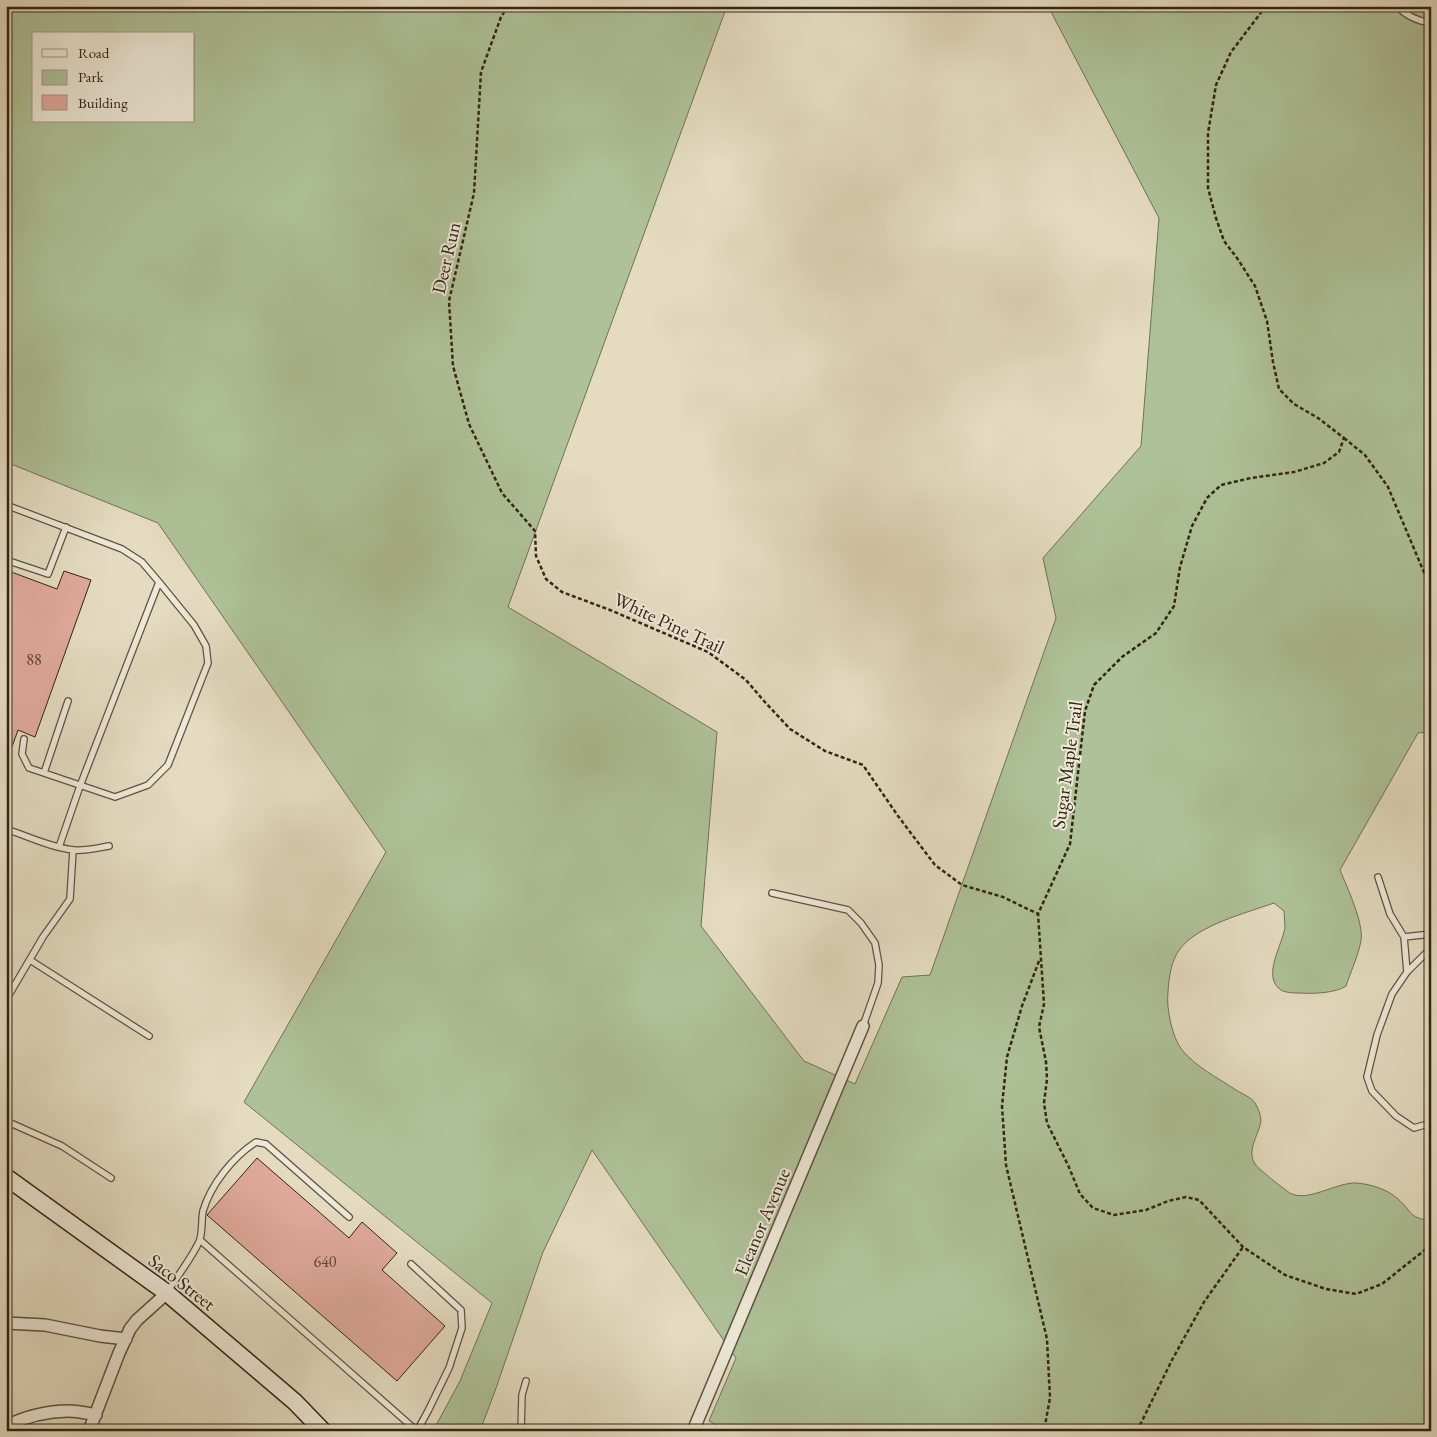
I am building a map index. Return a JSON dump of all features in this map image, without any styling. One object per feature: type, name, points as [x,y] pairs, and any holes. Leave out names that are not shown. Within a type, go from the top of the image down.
[{"type":"main road","name":"Saco Street","points":[[6,1177],[167,1293],[295,1402],[323,1431]]},
{"type":"street","name":"Eleanor Avenue","points":[[693,1431],[863,1026]]},
{"type":"street","points":[[89,1431],[130,1329],[137,1320],[167,1293]]},
{"type":"street","points":[[6,1323],[45,1325],[126,1339]]},
{"type":"street","points":[[6,1426],[36,1414],[68,1411],[96,1415]]},
{"type":"lane","points":[[1397,6],[1418,21],[1431,24]]},
{"type":"lane","points":[[6,504],[122,549],[142,562],[194,625],[206,646],[208,663],[168,766],[148,785],[115,796],[44,774],[29,768],[22,754],[24,739]]},
{"type":"lane","points":[[6,560],[48,574],[66,527]]},
{"type":"lane","points":[[59,847],[80,786],[160,582]]},
{"type":"lane","points":[[44,774],[68,700]]},
{"type":"lane","points":[[6,829],[59,847],[74,850],[90,850],[108,846]]},
{"type":"lane","points":[[6,1000],[43,937],[70,899],[74,850]]},
{"type":"lane","points":[[1378,877],[1390,914],[1404,937],[1407,972]]},
{"type":"lane","points":[[772,893],[848,910],[861,923],[875,943],[879,966],[878,983],[863,1026]]},
{"type":"lane","points":[[1404,937],[1431,934]]},
{"type":"lane","points":[[1431,948],[1407,972],[1392,994],[1377,1035],[1367,1077],[1372,1091],[1396,1116],[1414,1128],[1431,1123]]},
{"type":"lane","points":[[30,960],[149,1036]]},
{"type":"lane","points":[[6,1120],[62,1146],[111,1178]]},
{"type":"lane","points":[[167,1293],[200,1240],[203,1212],[213,1189],[228,1167],[243,1150],[256,1142],[266,1144],[349,1217]]},
{"type":"lane","points":[[200,1240],[417,1431],[449,1368],[462,1328],[463,1319],[461,1310],[411,1264]]},
{"type":"lane","points":[[521,1431],[522,1395],[526,1381]]},
{"type":"path","name":"Deer Run","points":[[508,6],[501,17],[481,72],[474,193],[449,301],[453,366],[469,424],[502,493],[535,531]]},
{"type":"path","points":[[1266,6],[1231,52],[1216,85],[1208,134],[1208,188],[1216,218],[1224,241],[1255,286],[1267,320],[1279,389],[1294,404],[1318,418],[1366,455],[1388,487],[1431,589]]},
{"type":"path","name":"Sugar Maple Trail","points":[[1038,914],[1070,844],[1085,711],[1094,685],[1122,657],[1156,633],[1174,606],[1180,567],[1192,526],[1207,498],[1221,485],[1251,478],[1294,472],[1324,463],[1339,452],[1344,438]]},
{"type":"path","name":"White Pine Trail","points":[[535,531],[536,556],[546,579],[562,592],[610,610],[708,652],[746,680],[790,729],[825,751],[863,765],[935,865],[962,885],[1003,897],[1038,914]]},
{"type":"path","points":[[1038,914],[1044,1004],[1039,1027],[1046,1062],[1047,1079],[1044,1102],[1047,1123],[1080,1194],[1093,1208],[1114,1215],[1146,1210],[1168,1201],[1186,1197],[1199,1200],[1243,1247],[1285,1275],[1326,1289],[1356,1294],[1382,1284],[1431,1246]]},
{"type":"path","points":[[1040,959],[1022,1006],[1007,1056],[1002,1106],[1006,1165],[1047,1339],[1050,1398],[1044,1431]]},
{"type":"path","points":[[1137,1431],[1172,1360],[1204,1302],[1243,1247]]},
{"type":"green space","points":[[6,6],[727,6],[508,607],[717,732],[701,926],[804,1061],[855,1084],[902,977],[930,975],[1056,618],[1043,558],[1141,446],[1159,218],[1048,6],[1431,6],[1431,732],[1418,733],[1340,870],[1354,905],[1361,933],[1358,952],[1346,986],[1330,992],[1293,993],[1281,990],[1275,984],[1273,969],[1285,927],[1284,911],[1274,903],[1223,921],[1198,933],[1188,941],[1177,953],[1173,964],[1169,981],[1168,999],[1173,1030],[1182,1050],[1200,1067],[1249,1097],[1256,1105],[1261,1121],[1252,1153],[1255,1164],[1266,1174],[1290,1193],[1305,1196],[1348,1184],[1356,1183],[1373,1186],[1394,1195],[1414,1216],[1431,1221],[1431,1431],[727,1431],[709,1421],[736,1358],[592,1150],[543,1252],[480,1431],[433,1431],[460,1381],[492,1303],[244,1102],[386,852],[158,523],[6,462]]},
{"type":"building","points":[[6,570],[57,589],[64,571],[91,580],[35,737],[18,730],[8,758],[6,758]]},
{"type":"building","points":[[257,1158],[349,1238],[362,1222],[397,1253],[382,1270],[445,1326],[397,1381],[207,1215]]}]
